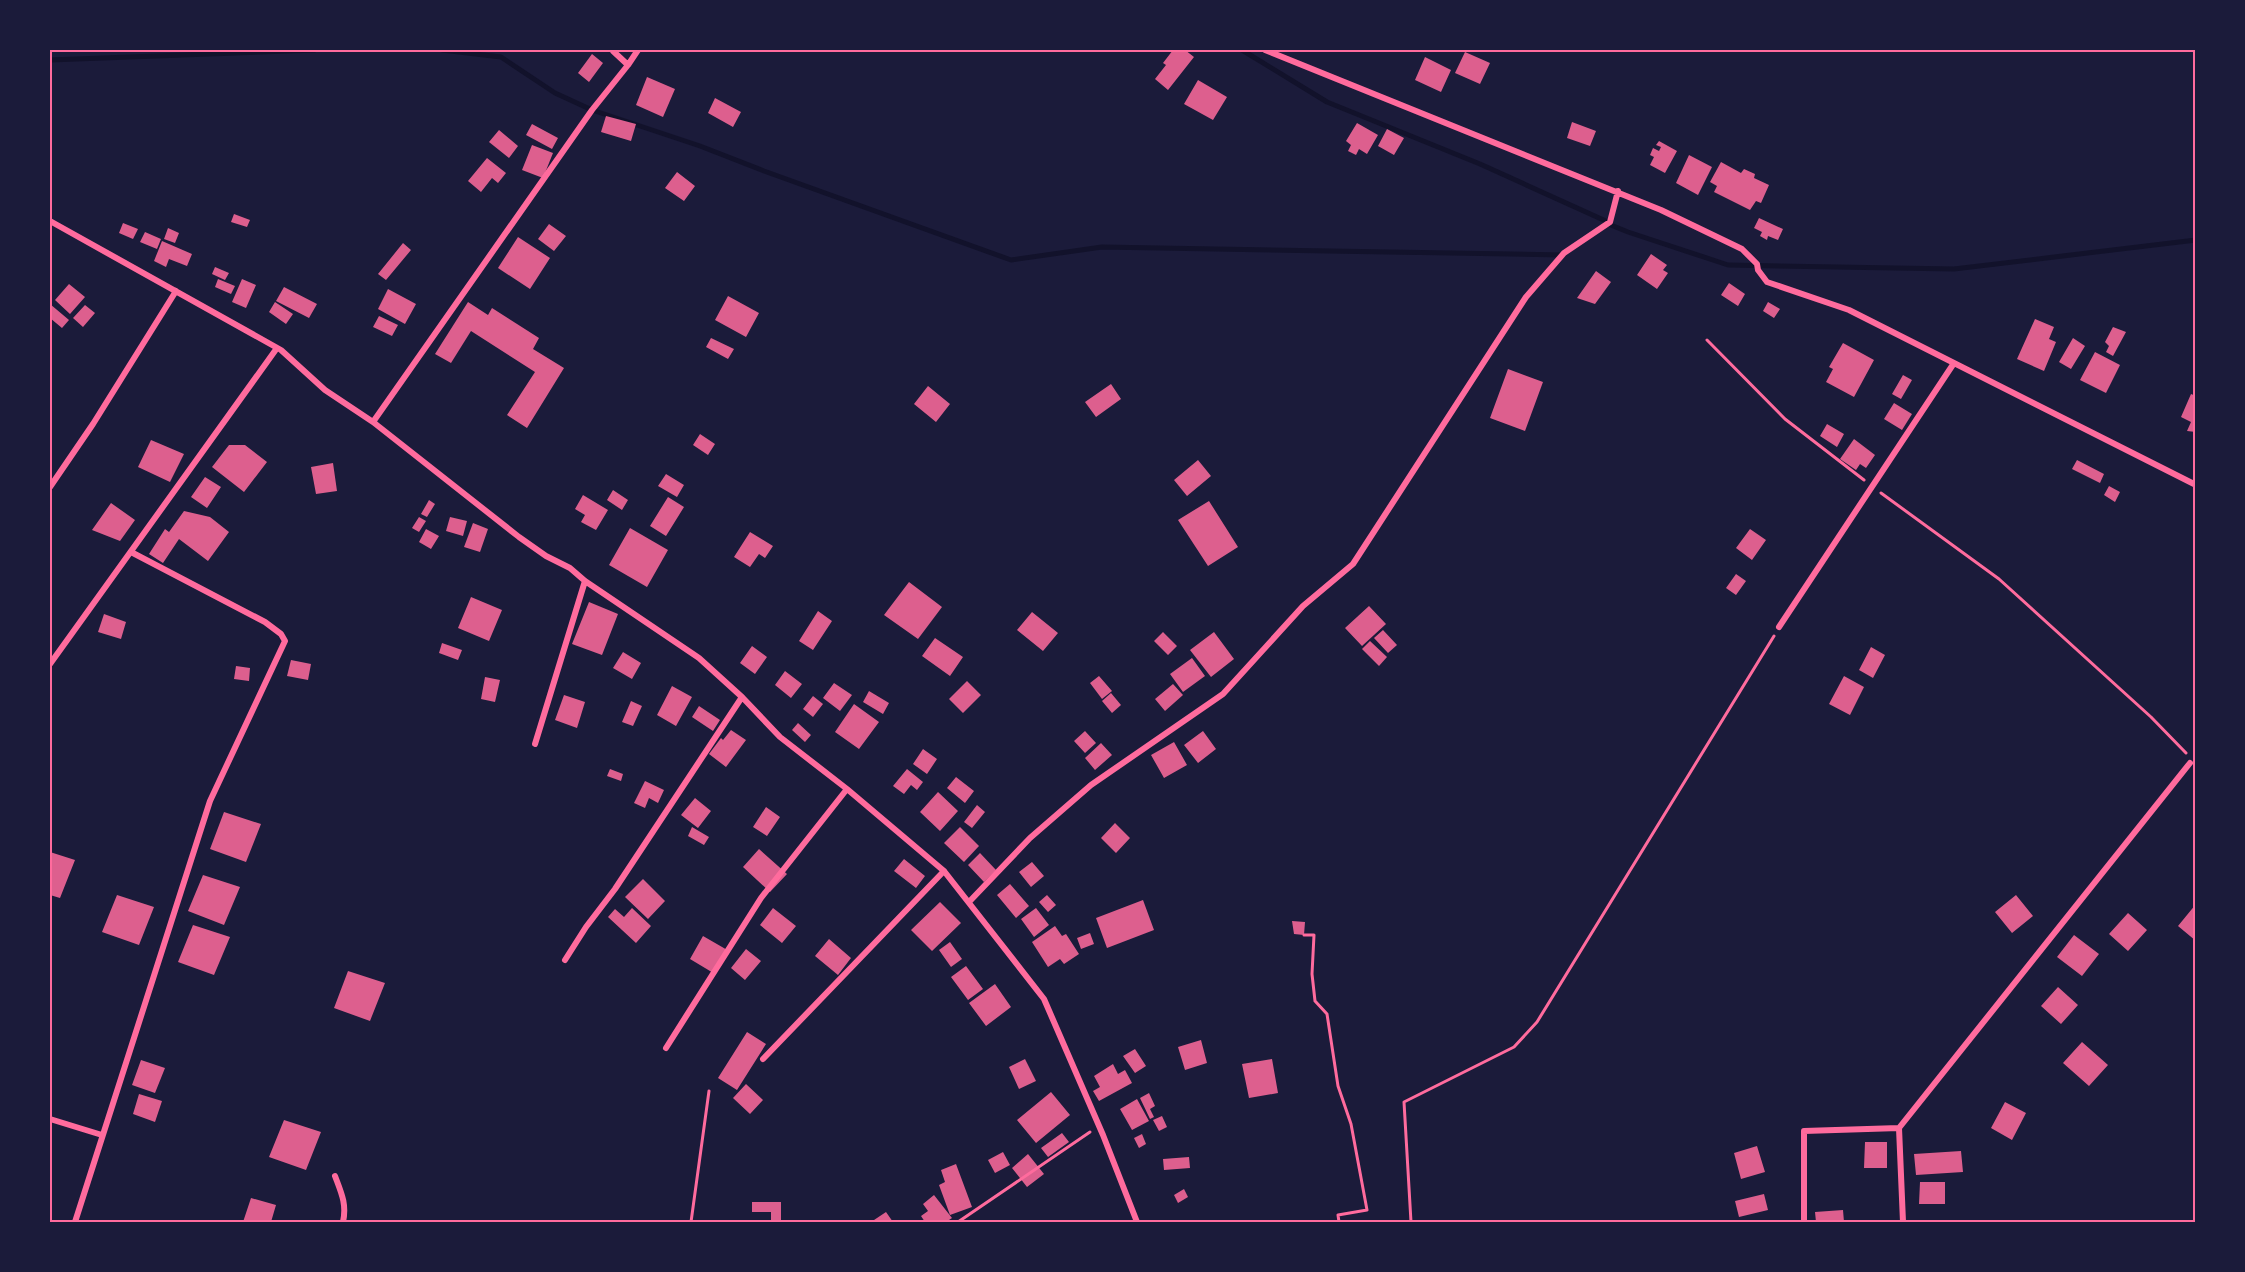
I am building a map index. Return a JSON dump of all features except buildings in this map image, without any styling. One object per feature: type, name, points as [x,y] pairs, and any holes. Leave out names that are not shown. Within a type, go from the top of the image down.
[{"type":"street","points":[[373,422],[592,110],[638,50]]},
{"type":"street","points":[[1265,50],[1618,191],[1742,249],[1757,264],[1758,270],[1767,282],[1848,310],[2196,485]]},
{"type":"street","points":[[613,51],[628,65]]},
{"type":"street","points":[[969,902],[1030,838],[1091,785],[1223,694],[1303,606],[1353,564],[1526,297],[1564,253],[1611,222],[1618,191]]},
{"type":"street","points":[[50,221],[278,348],[325,390],[373,422],[519,537],[546,556],[570,568],[585,581],[699,658],[780,737],[944,871],[1044,999],[1137,1222]]},
{"type":"street","points":[[50,487],[93,424],[176,291]]},
{"type":"street","points":[[50,664],[278,348]]},
{"type":"street","points":[[1779,627],[1954,363]]},
{"type":"street","points":[[75,1222],[210,801],[285,641],[281,633],[265,622],[131,552]]},
{"type":"street","points":[[535,744],[585,581]]},
{"type":"street","points":[[566,960],[742,698]]},
{"type":"street","points":[[1903,1222],[1899,1128],[2190,763]]},
{"type":"street","points":[[666,1048],[761,898],[846,789]]},
{"type":"street","points":[[763,1059],[944,871]]},
{"type":"street","points":[[50,1119],[102,1135]]},
{"type":"street","points":[[1804,1222],[1804,1131],[1899,1128]]},
{"type":"street","points":[[334,1176],[345,1201],[343,1222]]},
{"type":"path","points":[[1707,340],[1785,419],[1872,487],[1999,579],[2151,717],[2188,755]]},
{"type":"path","points":[[1411,1222],[1404,1102],[1514,1047],[1537,1022],[1779,627]]},
{"type":"path","points":[[1304,935],[1314,936],[1312,974],[1315,1001],[1327,1014],[1338,1086],[1351,1124],[1367,1210],[1338,1215],[1339,1222]]},
{"type":"path","points":[[691,1222],[709,1091]]},
{"type":"path","points":[[958,1222],[1047,1163],[1098,1125]]},
{"type":"waterway","points":[[50,60],[315,50]]},
{"type":"waterway","points":[[442,50],[501,57],[555,93],[592,110],[700,146],[1011,260],[1102,247],[1563,255]]},
{"type":"waterway","points":[[1242,50],[1327,102],[1480,164],[1608,222]]},
{"type":"waterway","points":[[1606,223],[1728,265],[1954,269],[2196,240]]}]
